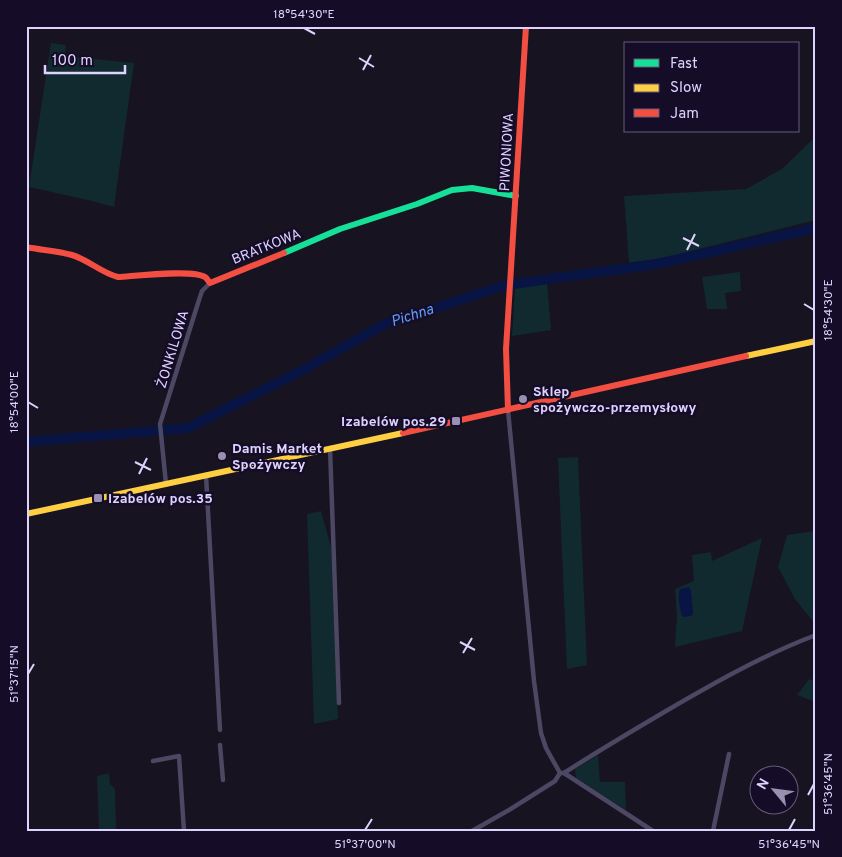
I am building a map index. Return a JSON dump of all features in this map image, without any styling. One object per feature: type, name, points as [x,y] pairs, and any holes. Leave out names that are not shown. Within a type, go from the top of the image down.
[{"type":"street","name":"PIWONIOWA","points":[[508,410],[506,349],[526,26]]},
{"type":"street","name":"BRATKOWA","points":[[210,283],[340,229],[417,204],[452,190],[472,188],[516,196]]},
{"type":"street","points":[[26,247],[72,255],[109,275],[118,277],[174,273],[196,274],[205,277],[210,283]]},
{"type":"street","name":"ŻONKILOWA","points":[[166,484],[160,424],[198,300],[202,291],[210,283]]},
{"type":"street","points":[[26,514],[508,410],[816,341]]},
{"type":"street","points":[[508,410],[533,671],[541,733],[546,748],[562,773],[653,831]]},
{"type":"street","points":[[330,448],[339,704]]},
{"type":"street","points":[[206,475],[220,730]]},
{"type":"street","points":[[472,831],[555,781],[562,773],[606,746],[736,671],[816,634]]},
{"type":"street","points":[[220,745],[223,780]]},
{"type":"street","points":[[713,831],[729,754]]},
{"type":"street","points":[[154,761],[179,756],[184,831]]},
{"type":"green space","points":[[51,43],[66,45],[65,56],[134,63],[114,207],[29,187]]},
{"type":"green space","points":[[816,136],[816,220],[663,258],[629,263],[624,196],[746,189],[782,169]]},
{"type":"green space","points":[[740,272],[741,291],[725,293],[727,309],[707,309],[702,277]]},
{"type":"green space","points":[[547,283],[551,330],[512,336],[515,288]]},
{"type":"green space","points":[[578,457],[587,665],[567,669],[558,458]]},
{"type":"green space","points":[[321,511],[331,547],[338,719],[314,724],[307,514]]},
{"type":"green space","points":[[816,528],[815,624],[795,599],[778,567],[787,535],[814,531]]},
{"type":"green space","points":[[762,538],[742,631],[675,647],[677,616],[675,589],[694,581],[692,555],[711,552],[712,561]]},
{"type":"green space","points":[[809,679],[816,682],[816,702],[797,695]]},
{"type":"green space","points":[[598,755],[600,782],[625,782],[626,810],[576,778],[575,769]]},
{"type":"green space","points":[[109,773],[110,784],[115,789],[116,831],[99,831],[97,776]]},
{"type":"shaded area","points":[[689,587],[693,614],[684,617],[682,616],[680,606],[679,592],[680,589]]},
{"type":"waterway","name":"Pichna","points":[[26,442],[188,428],[303,370],[383,325],[506,285],[657,264],[816,228]]},
{"type":"traffic: fast","points":[[284,253],[340,229],[417,204],[452,190],[472,188],[516,196]]},
{"type":"traffic: slow","points":[[746,356],[816,341]]},
{"type":"traffic: slow","points":[[26,514],[403,433]]},
{"type":"traffic: jam","points":[[508,410],[506,349],[526,26]]},
{"type":"traffic: jam","points":[[26,247],[72,255],[106,273],[118,277],[189,273],[205,277],[210,283],[284,253]]},
{"type":"traffic: jam","points":[[403,433],[746,356]]},
{"type":"place","name":"Sklep spożywczo-przemysłowy","points":[[523,399]]},
{"type":"place","name":"Izabelów pos.29","points":[[456,421]]},
{"type":"place","name":"Damis Market Spożywczy","points":[[222,456]]},
{"type":"place","name":"Izabelów pos.35","points":[[98,498]]}]
